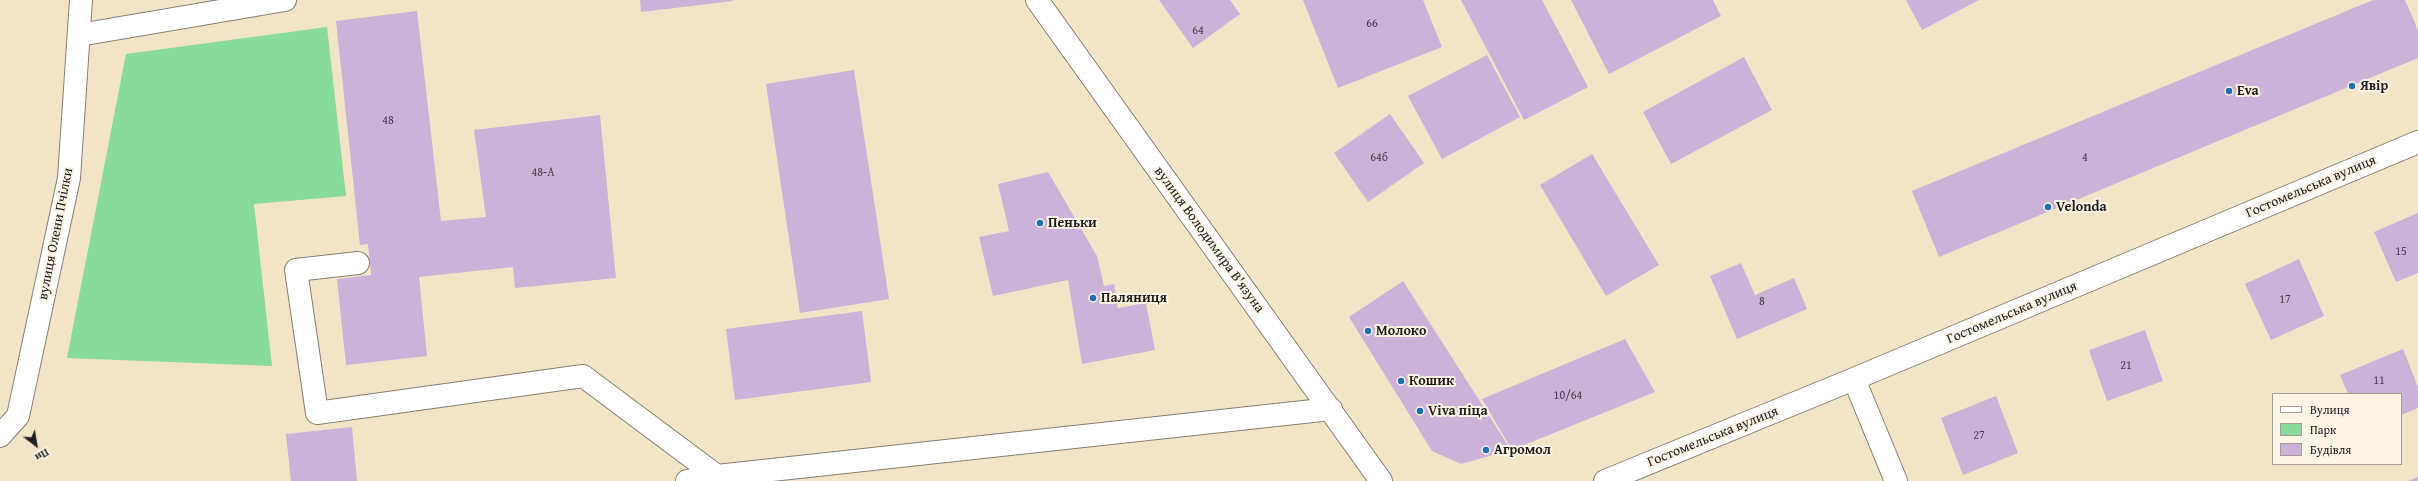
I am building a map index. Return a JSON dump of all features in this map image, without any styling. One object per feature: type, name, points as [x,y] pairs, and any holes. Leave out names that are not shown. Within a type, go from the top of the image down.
[{"type":"street","name":"вулиця Олени Пчілки","points":[[0,436],[18,416],[69,178],[81,0]]},
{"type":"street","points":[[79,35],[285,0]]},
{"type":"street","name":"вулиця Володимира В'язуна","points":[[1036,0],[1331,409],[1381,481]]},
{"type":"street","name":"Гостомельська вулиця","points":[[1605,481],[1854,380],[2418,142]]},
{"type":"street","points":[[358,263],[296,270],[317,413],[583,376],[717,478]]},
{"type":"street","points":[[1854,380],[1896,481]]},
{"type":"street","points":[[687,481],[1331,409]]},
{"type":"green space","points":[[327,27],[346,196],[254,204],[272,366],[67,358],[126,54]]},
{"type":"building","points":[[640,0],[732,0],[733,1],[641,12]]},
{"type":"building","points":[[1159,0],[1230,0],[1240,14],[1193,48]]},
{"type":"building","points":[[1303,0],[1423,0],[1442,47],[1338,88]]},
{"type":"building","points":[[1461,0],[1542,0],[1588,87],[1524,120]]},
{"type":"building","points":[[1571,0],[1713,0],[1721,16],[1609,74]]},
{"type":"building","points":[[1906,0],[1979,0],[1922,30]]},
{"type":"building","points":[[2373,0],[2405,0],[2418,30],[2418,58],[1939,257],[1912,191]]},
{"type":"building","points":[[417,11],[441,221],[486,217],[474,130],[600,115],[616,278],[515,288],[513,267],[419,277],[427,356],[346,365],[337,279],[371,275],[368,244],[360,245],[336,21]]},
{"type":"building","points":[[1487,55],[1520,117],[1442,159],[1408,96]]},
{"type":"building","points":[[1744,57],[1772,110],[1671,164],[1643,112]]},
{"type":"building","points":[[854,70],[889,299],[800,313],[766,84]]},
{"type":"building","points":[[1390,114],[1424,163],[1368,202],[1334,153]]},
{"type":"building","points":[[1592,154],[1659,265],[1606,296],[1540,185]]},
{"type":"building","points":[[1048,172],[1097,256],[1104,286],[1114,284],[1118,308],[1146,303],[1155,350],[1082,364],[1068,280],[993,296],[979,237],[1009,231],[998,184]]},
{"type":"building","points":[[2418,213],[2418,273],[2396,282],[2374,232]]},
{"type":"building","points":[[2299,259],[2324,316],[2271,340],[2245,284]]},
{"type":"building","points":[[1741,263],[1755,295],[1794,278],[1807,309],[1737,339],[1710,276]]},
{"type":"building","points":[[1403,281],[1511,450],[1461,464],[1432,451],[1349,317]]},
{"type":"building","points":[[862,311],[871,382],[735,400],[726,329]]},
{"type":"building","points":[[2145,330],[2163,381],[2107,401],[2089,350]]},
{"type":"building","points":[[1625,339],[1655,392],[1512,450],[1482,399]]},
{"type":"building","points":[[2403,349],[2418,387],[2418,408],[2402,415],[2402,393],[2348,393],[2340,375]]},
{"type":"building","points":[[1996,396],[2018,453],[1963,475],[1941,418]]},
{"type":"building","points":[[352,427],[357,481],[291,481],[286,434]]},
{"type":"building","points":[[2418,477],[2418,481],[2408,481]]},
{"type":"place","name":"Явір","points":[[2352,86]]},
{"type":"place","name":"Eva","points":[[2229,91]]},
{"type":"place","name":"Velonda","points":[[2048,207]]},
{"type":"place","name":"Пеньки","points":[[1040,223]]},
{"type":"place","name":"Паляниця","points":[[1093,298]]},
{"type":"place","name":"Молоко","points":[[1368,331]]},
{"type":"place","name":"Кошик","points":[[1401,381]]},
{"type":"place","name":"Viva піца","points":[[1420,411]]},
{"type":"place","name":"Агромол","points":[[1486,450]]}]
